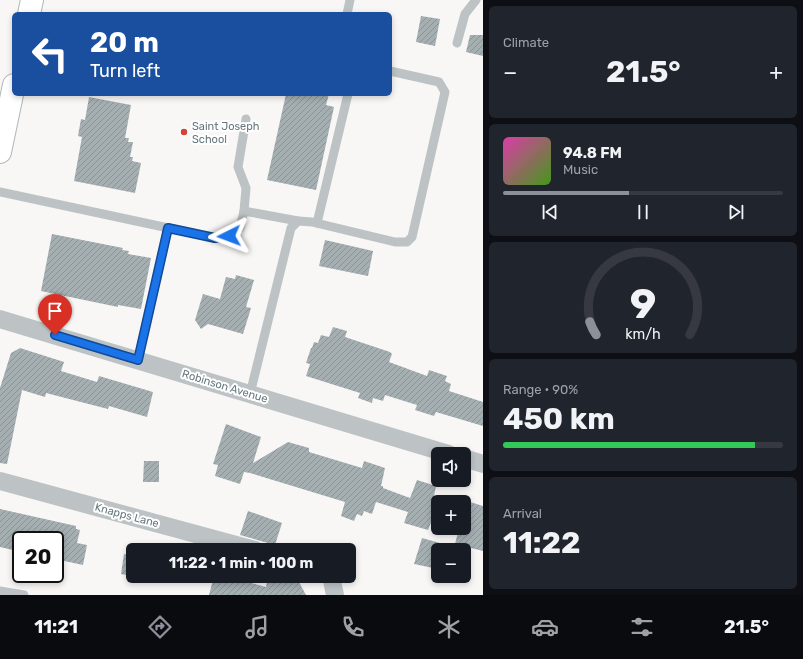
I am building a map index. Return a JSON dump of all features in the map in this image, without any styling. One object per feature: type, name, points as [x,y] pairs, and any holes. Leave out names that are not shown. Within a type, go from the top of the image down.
[{"type":"main road","points":[[29,12],[32,0]]},
{"type":"main road","points":[[0,152],[12,95]]},
{"type":"street","name":"Robinson Avenue","points":[[0,319],[431,449]]},
{"type":"street","points":[[471,460],[483,464]]},
{"type":"street","name":"Knapps Lane","points":[[0,481],[228,543]]},
{"type":"street","points":[[332,583],[335,595]]},
{"type":"lane","points":[[347,12],[350,0]]},
{"type":"lane","points":[[457,43],[465,14],[476,0]]},
{"type":"lane","points":[[244,211],[298,221],[318,223],[395,242],[407,242],[412,237],[446,92],[439,82],[392,71]]},
{"type":"lane","points":[[318,223],[348,96]]},
{"type":"lane","points":[[0,192],[215,238],[229,236],[240,228],[244,211],[246,188],[238,167],[246,119]]},
{"type":"lane","points":[[250,394],[291,228],[298,221]]},
{"type":"lane","points":[[138,360],[168,228]]},
{"type":"lane","points":[[0,591],[24,595]]},
{"type":"building","points":[[421,16],[440,19],[435,46],[416,42]]},
{"type":"building","points":[[470,35],[483,35],[483,56],[466,52]]},
{"type":"building","points":[[286,96],[328,96],[326,105],[334,107],[316,190],[267,180]]},
{"type":"building","points":[[89,97],[131,105],[125,138],[129,138],[128,142],[133,142],[130,157],[133,157],[132,161],[141,163],[135,193],[74,181],[82,137],[78,136],[81,119],[85,120]]},
{"type":"building","points":[[52,234],[123,248],[122,250],[129,251],[128,254],[151,258],[141,309],[118,305],[118,307],[41,291]]},
{"type":"building","points":[[325,240],[373,251],[368,276],[319,266]]},
{"type":"building","points":[[236,275],[254,280],[246,307],[251,308],[243,334],[208,324],[201,329],[195,320],[203,294],[220,299],[226,277],[235,279]]},
{"type":"building","points":[[333,327],[347,331],[345,337],[390,352],[392,354],[389,362],[427,376],[429,370],[447,376],[445,381],[451,384],[449,391],[483,402],[483,426],[436,412],[434,416],[415,410],[417,405],[385,395],[383,401],[373,398],[372,403],[358,398],[360,393],[306,376],[310,364],[306,363],[314,342],[318,343],[321,335],[329,337]]},
{"type":"building","points":[[20,348],[64,362],[61,371],[97,382],[99,376],[153,392],[147,417],[109,406],[108,409],[46,393],[45,397],[22,390],[7,464],[0,463],[0,388],[11,353]]},
{"type":"building","points":[[226,424],[261,437],[253,463],[288,442],[309,448],[309,452],[362,468],[364,461],[385,468],[381,486],[383,486],[383,488],[410,498],[417,480],[431,484],[431,487],[436,487],[434,495],[431,495],[431,522],[428,530],[404,523],[408,512],[376,502],[372,514],[364,511],[362,516],[357,514],[354,521],[341,516],[345,502],[250,473],[244,472],[240,484],[215,476],[218,465],[213,464]]},
{"type":"building","points":[[144,461],[159,461],[159,482],[143,482]]},
{"type":"building","points":[[471,502],[483,506],[483,551],[471,548],[471,543],[455,543],[457,535],[471,535]]},
{"type":"building","points":[[0,509],[76,526],[76,529],[80,530],[77,543],[87,545],[83,565],[64,561],[64,531],[12,531],[12,550],[0,547]]},
{"type":"building","points":[[248,511],[282,523],[276,543],[268,543],[240,535]]},
{"type":"building","points":[[422,538],[440,543],[431,543],[431,568],[414,564]]},
{"type":"building","points":[[124,554],[126,554],[126,575],[121,574]]},
{"type":"building","points":[[212,583],[251,583],[266,587],[267,583],[300,583],[306,595],[209,595]]},
{"type":"place","name":"Saint Joseph School","points":[[184,132]]},
{"type":"route","points":[[55,335],[138,360],[168,228],[215,238],[229,236]]}]
